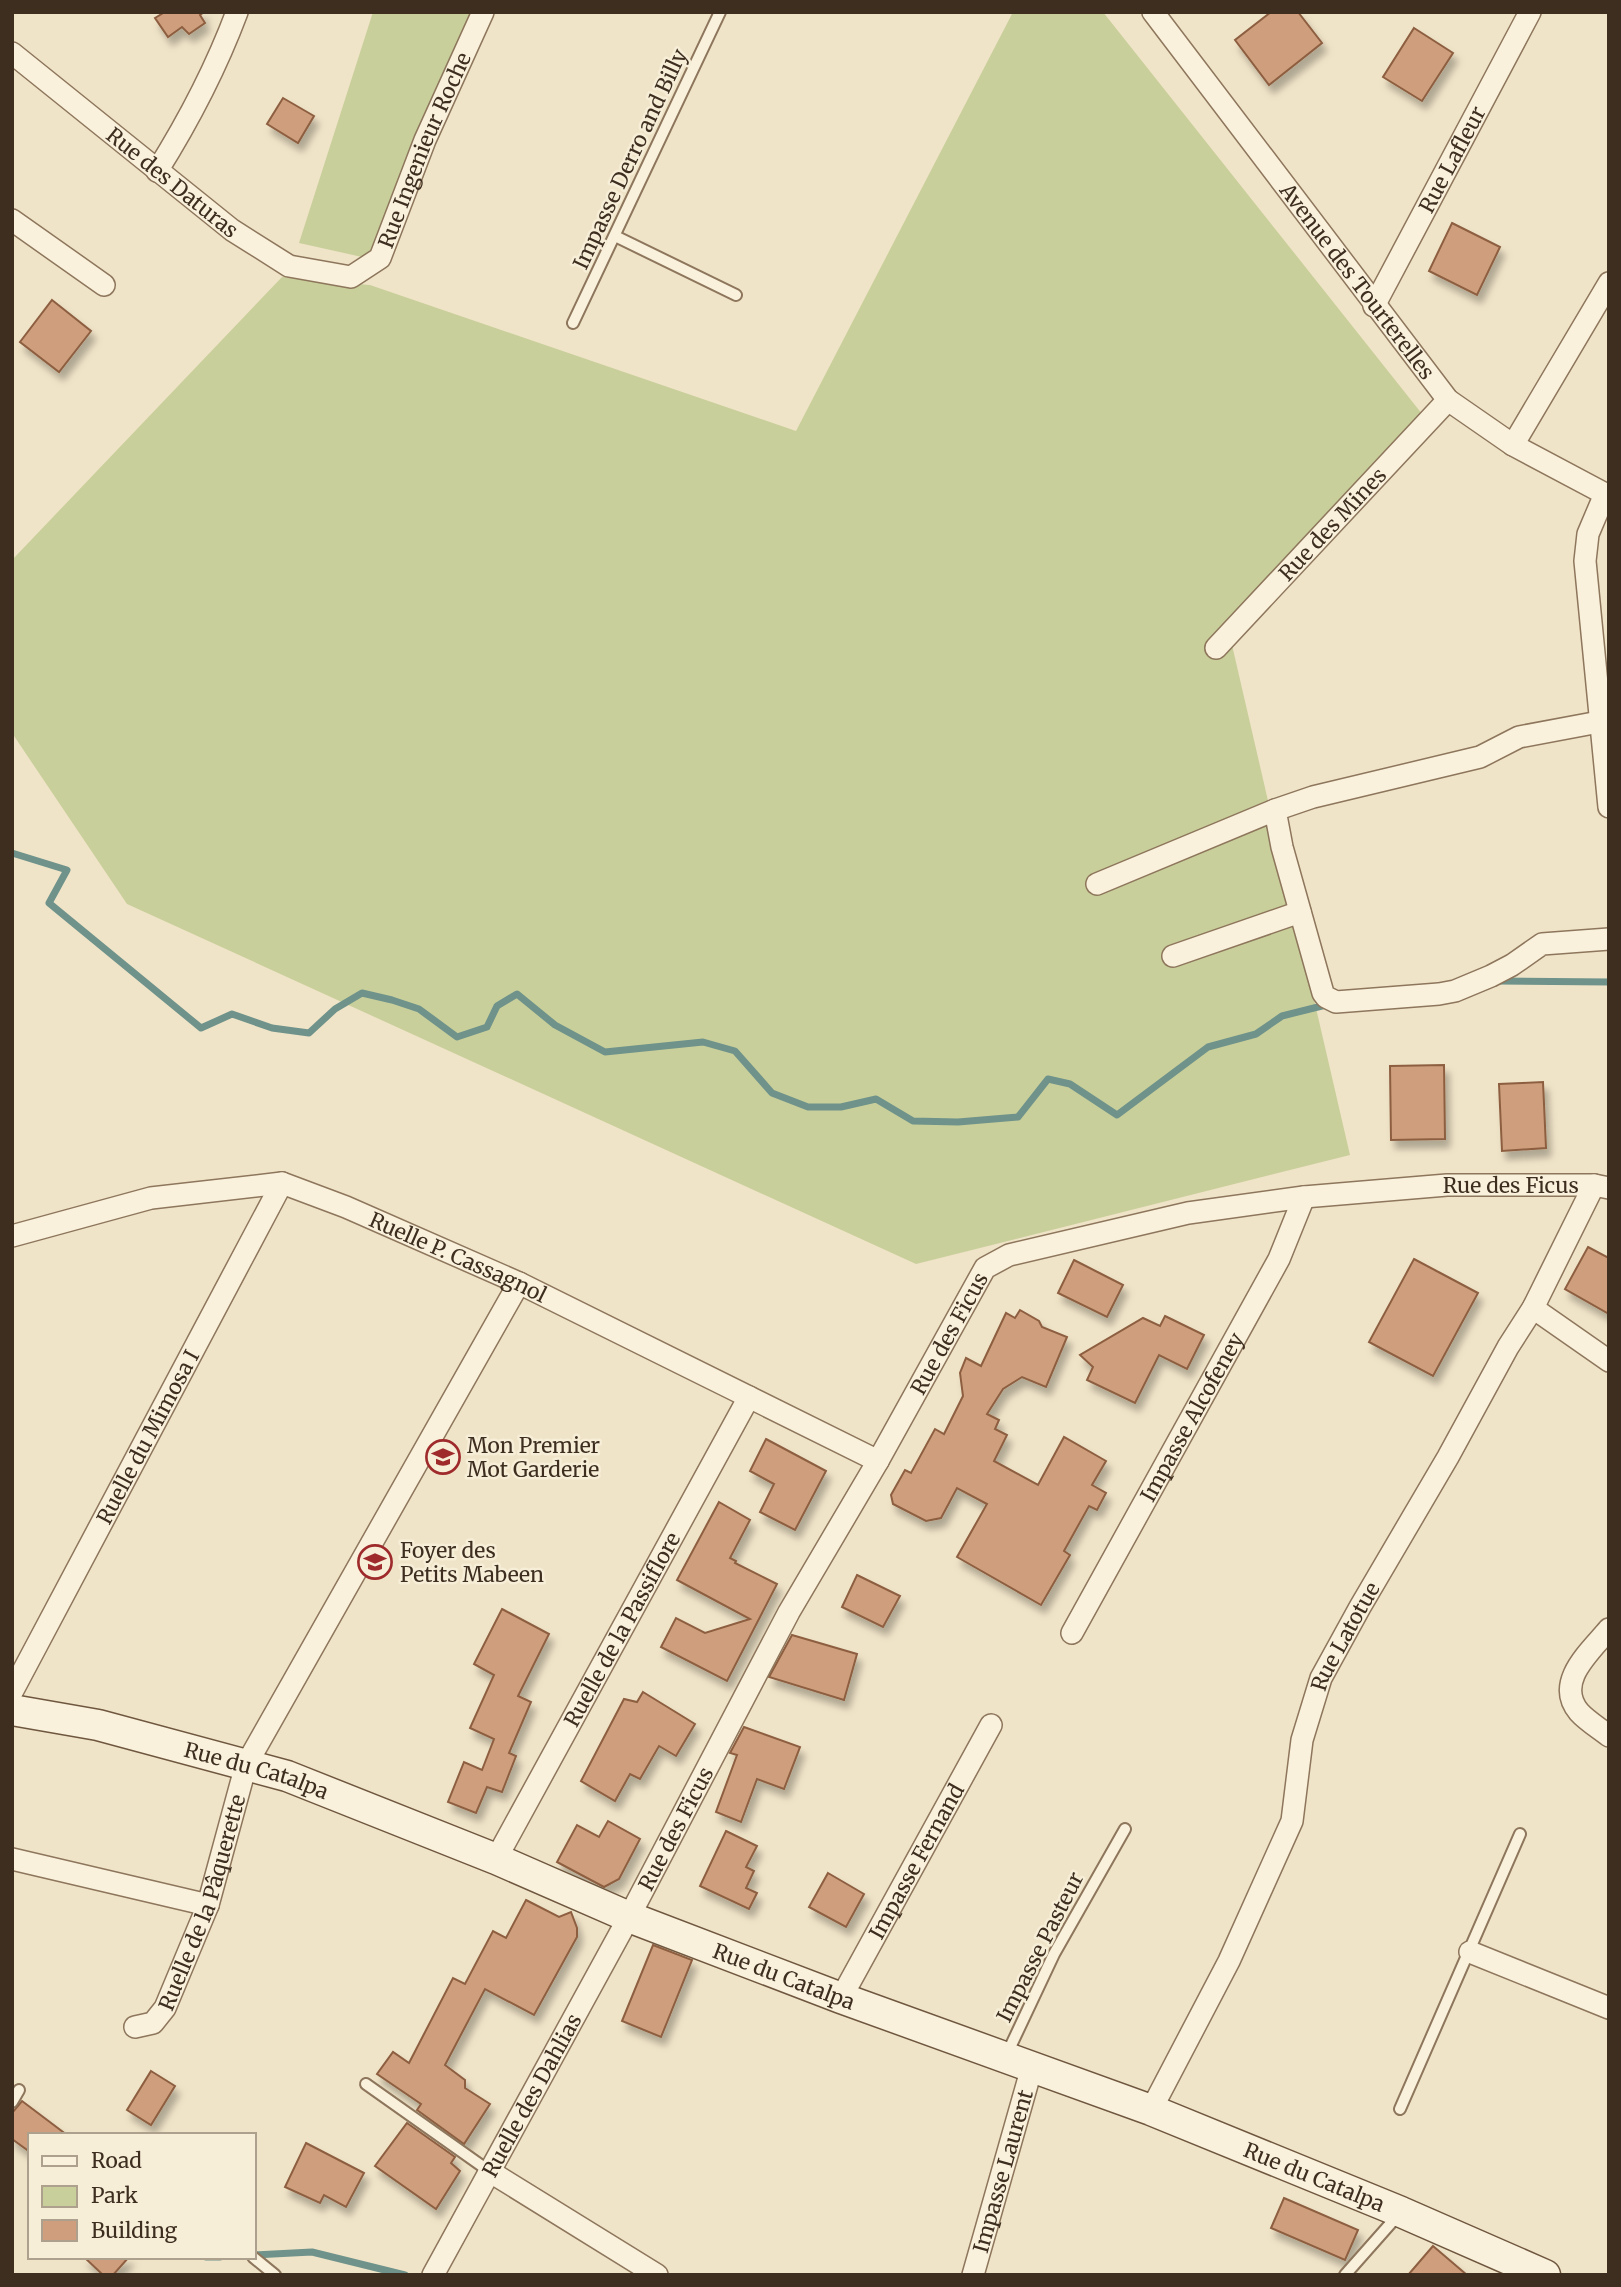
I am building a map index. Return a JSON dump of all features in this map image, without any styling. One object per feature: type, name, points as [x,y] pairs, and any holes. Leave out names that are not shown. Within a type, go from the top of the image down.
[{"type":"street","points":[[157,171],[184,127],[222,50],[237,12]]},
{"type":"street","name":"Rue Ingenieur Roche","points":[[351,277],[380,258],[425,139],[483,12]]},
{"type":"street","name":"Avenue des Tourterelles","points":[[1153,12],[1448,400],[1513,445],[1607,495]]},
{"type":"street","name":"Rue Lafleur","points":[[1374,306],[1530,12]]},
{"type":"street","name":"Rue des Daturas","points":[[12,53],[232,230],[289,266],[351,277]]},
{"type":"street","points":[[12,220],[104,285]]},
{"type":"street","points":[[1513,445],[1609,283]]},
{"type":"street","name":"Rue des Mines","points":[[1216,648],[1448,400]]},
{"type":"street","points":[[1607,495],[1588,534],[1585,561],[1609,807]]},
{"type":"street","points":[[1097,884],[1275,810],[1313,797],[1480,757],[1519,737],[1599,722]]},
{"type":"street","points":[[1275,810],[1277,826],[1323,993],[1326,998],[1336,1002],[1447,992],[1471,985],[1512,965],[1542,944],[1609,939]]},
{"type":"street","points":[[1173,956],[1300,912]]},
{"type":"street","name":"Ruelle P. Cassagnol","points":[[12,1236],[151,1198],[282,1183],[346,1207],[519,1283],[878,1461]]},
{"type":"street","name":"Ruelle du Mimosa I","points":[[12,1692],[282,1183]]},
{"type":"street","name":"Rue des Ficus","points":[[629,1917],[789,1612],[878,1461],[985,1268],[1009,1255],[1188,1213],[1304,1197],[1447,1185],[1601,1186]]},
{"type":"street","name":"Rue Latotue","points":[[1151,2110],[1228,1961],[1292,1821],[1302,1740],[1321,1678],[1601,1186]]},
{"type":"street","name":"Impasse Alcofeney","points":[[1072,1633],[1279,1259],[1304,1197]]},
{"type":"street","name":"Ruelle de la Pâquerette","points":[[135,2027],[153,2023],[165,2008],[208,1905],[246,1765],[519,1283]]},
{"type":"street","points":[[1532,1308],[1609,1361]]},
{"type":"street","name":"Ruelle de la Passiflore","points":[[496,1859],[749,1397]]},
{"type":"street","points":[[1609,1629],[1574,1672],[1570,1685],[1570,1700],[1580,1714],[1609,1736]]},
{"type":"street","name":"Rue du Catalpa","points":[[12,1710],[98,1725],[287,1776],[496,1859],[629,1917],[841,1998],[1151,2110],[1401,2212],[1545,2275]]},
{"type":"street","name":"Impasse Fernand","points":[[841,1998],[991,1725]]},
{"type":"street","points":[[12,1859],[208,1905]]},
{"type":"street","name":"Ruelle des Dahlias","points":[[435,2270],[629,1917]]},
{"type":"street","points":[[1470,1952],[1609,2008]]},
{"type":"street","name":"Impasse Laurent","points":[[974,2275],[1019,2062]]},
{"type":"street","points":[[489,2171],[657,2275]]},
{"type":"lane","name":"Impasse Derro and Billy","points":[[573,323],[720,12]]},
{"type":"lane","points":[[614,236],[736,295]]},
{"type":"lane","name":"Impasse Pasteur","points":[[1019,2062],[1054,1954],[1125,1829]]},
{"type":"lane","points":[[1400,2109],[1520,1834]]},
{"type":"lane","points":[[366,2084],[489,2171]]},
{"type":"lane","points":[[12,2102],[19,2090]]},
{"type":"lane","points":[[1345,2275],[1401,2212]]},
{"type":"lane","points":[[257,2261],[275,2275]]},
{"type":"green space","points":[[373,12],[473,12],[371,259],[299,243]]},
{"type":"green space","points":[[1013,12],[1103,12],[1434,429],[1232,645],[1350,1155],[916,1264],[127,904],[12,733],[12,560],[282,277],[370,285],[796,431]]},
{"type":"building","points":[[165,12],[204,12],[200,15],[205,23],[189,34],[182,27],[168,37],[155,18]]},
{"type":"building","points":[[1271,12],[1298,12],[1322,43],[1269,85],[1235,40]]},
{"type":"building","points":[[1414,28],[1453,53],[1422,101],[1383,77]]},
{"type":"building","points":[[283,98],[314,116],[298,143],[267,124]]},
{"type":"building","points":[[1452,223],[1500,247],[1477,295],[1429,271]]},
{"type":"building","points":[[52,300],[91,331],[59,372],[20,342]]},
{"type":"building","points":[[1444,1065],[1445,1139],[1391,1140],[1390,1066]]},
{"type":"building","points":[[1543,1082],[1546,1148],[1502,1151],[1499,1084]]},
{"type":"building","points":[[1588,1247],[1609,1258],[1609,1314],[1565,1289]]},
{"type":"building","points":[[1414,1259],[1478,1293],[1433,1376],[1369,1342]]},
{"type":"building","points":[[1074,1260],[1123,1285],[1107,1317],[1058,1293]]},
{"type":"building","points":[[1020,1310],[1039,1321],[1042,1327],[1067,1337],[1046,1387],[1022,1377],[1003,1389],[987,1414],[999,1420],[995,1429],[1007,1435],[994,1461],[1038,1485],[1064,1437],[1106,1461],[1092,1485],[1106,1493],[1097,1510],[1089,1506],[1064,1551],[1070,1555],[1041,1605],[957,1557],[987,1504],[957,1488],[941,1518],[926,1521],[893,1504],[891,1495],[905,1470],[911,1473],[935,1429],[944,1434],[963,1396],[960,1373],[966,1358],[981,1366],[1006,1313],[1015,1318]]},
{"type":"building","points":[[1165,1316],[1204,1335],[1187,1369],[1159,1355],[1135,1403],[1087,1380],[1093,1367],[1080,1355],[1143,1318],[1160,1326]]},
{"type":"building","points":[[766,1439],[826,1471],[795,1530],[760,1512],[774,1484],[750,1471]]},
{"type":"building","points":[[719,1502],[750,1520],[730,1558],[777,1584],[727,1681],[661,1647],[676,1618],[705,1633],[750,1619],[677,1580]]},
{"type":"building","points":[[857,1575],[900,1596],[883,1627],[842,1607]]},
{"type":"building","points":[[502,1609],[549,1634],[518,1696],[531,1702],[509,1753],[516,1756],[502,1792],[487,1787],[476,1813],[448,1802],[464,1762],[482,1770],[494,1739],[470,1728],[494,1675],[474,1664]]},
{"type":"building","points":[[792,1635],[857,1654],[844,1700],[769,1677]]},
{"type":"building","points":[[643,1692],[695,1724],[676,1756],[659,1746],[640,1779],[630,1774],[615,1801],[581,1781],[624,1699],[637,1702]]},
{"type":"building","points":[[744,1727],[800,1747],[784,1789],[757,1779],[741,1822],[716,1812],[737,1755],[730,1753]]},
{"type":"building","points":[[608,1821],[640,1839],[619,1879],[604,1887],[557,1862],[577,1825],[599,1837]]},
{"type":"building","points":[[726,1831],[757,1846],[746,1867],[754,1871],[746,1888],[757,1893],[749,1909],[700,1886]]},
{"type":"building","points":[[828,1873],[864,1894],[846,1927],[809,1907]]},
{"type":"building","points":[[526,1900],[559,1917],[571,1912],[577,1928],[577,1937],[534,2015],[485,1989],[445,2065],[465,2080],[465,2088],[490,2104],[464,2144],[417,2110],[421,2104],[377,2074],[393,2052],[409,2063],[453,1978],[465,1984],[493,1931],[506,1938]]},
{"type":"building","points":[[653,1945],[692,1960],[661,2037],[622,2021]]},
{"type":"building","points":[[151,2071],[175,2086],[151,2125],[127,2110]]},
{"type":"building","points":[[22,2101],[64,2133],[28,2133],[28,2151],[12,2139],[12,2113]]},
{"type":"building","points":[[407,2123],[455,2157],[451,2163],[460,2171],[436,2209],[375,2166]]},
{"type":"building","points":[[306,2143],[364,2173],[346,2207],[324,2195],[320,2203],[285,2187]]},
{"type":"building","points":[[1284,2198],[1358,2230],[1345,2260],[1271,2228]]},
{"type":"building","points":[[1433,2246],[1467,2275],[1408,2275]]},
{"type":"building","points":[[86,2259],[127,2259],[113,2275],[103,2275]]},
{"type":"waterway","points":[[12,853],[67,870],[49,903],[201,1028],[232,1014],[272,1028],[309,1033],[335,1009],[362,993],[419,1009],[457,1037],[487,1027],[497,1006],[517,994],[555,1025],[605,1052],[703,1042],[735,1051],[772,1093],[808,1107],[841,1107],[876,1099],[913,1121],[958,1122],[1018,1117],[1048,1079],[1070,1084],[1117,1115],[1208,1047],[1256,1034],[1282,1016],[1330,1004]]},
{"type":"waterway","points":[[1497,981],[1609,982]]},
{"type":"waterway","points":[[256,2255],[312,2252],[405,2275]]},
{"type":"place","name":"Mon Premier Mot Garderie","points":[[443,1457]]},
{"type":"place","name":"Foyer des Petits Mabeen","points":[[375,1562]]}]
